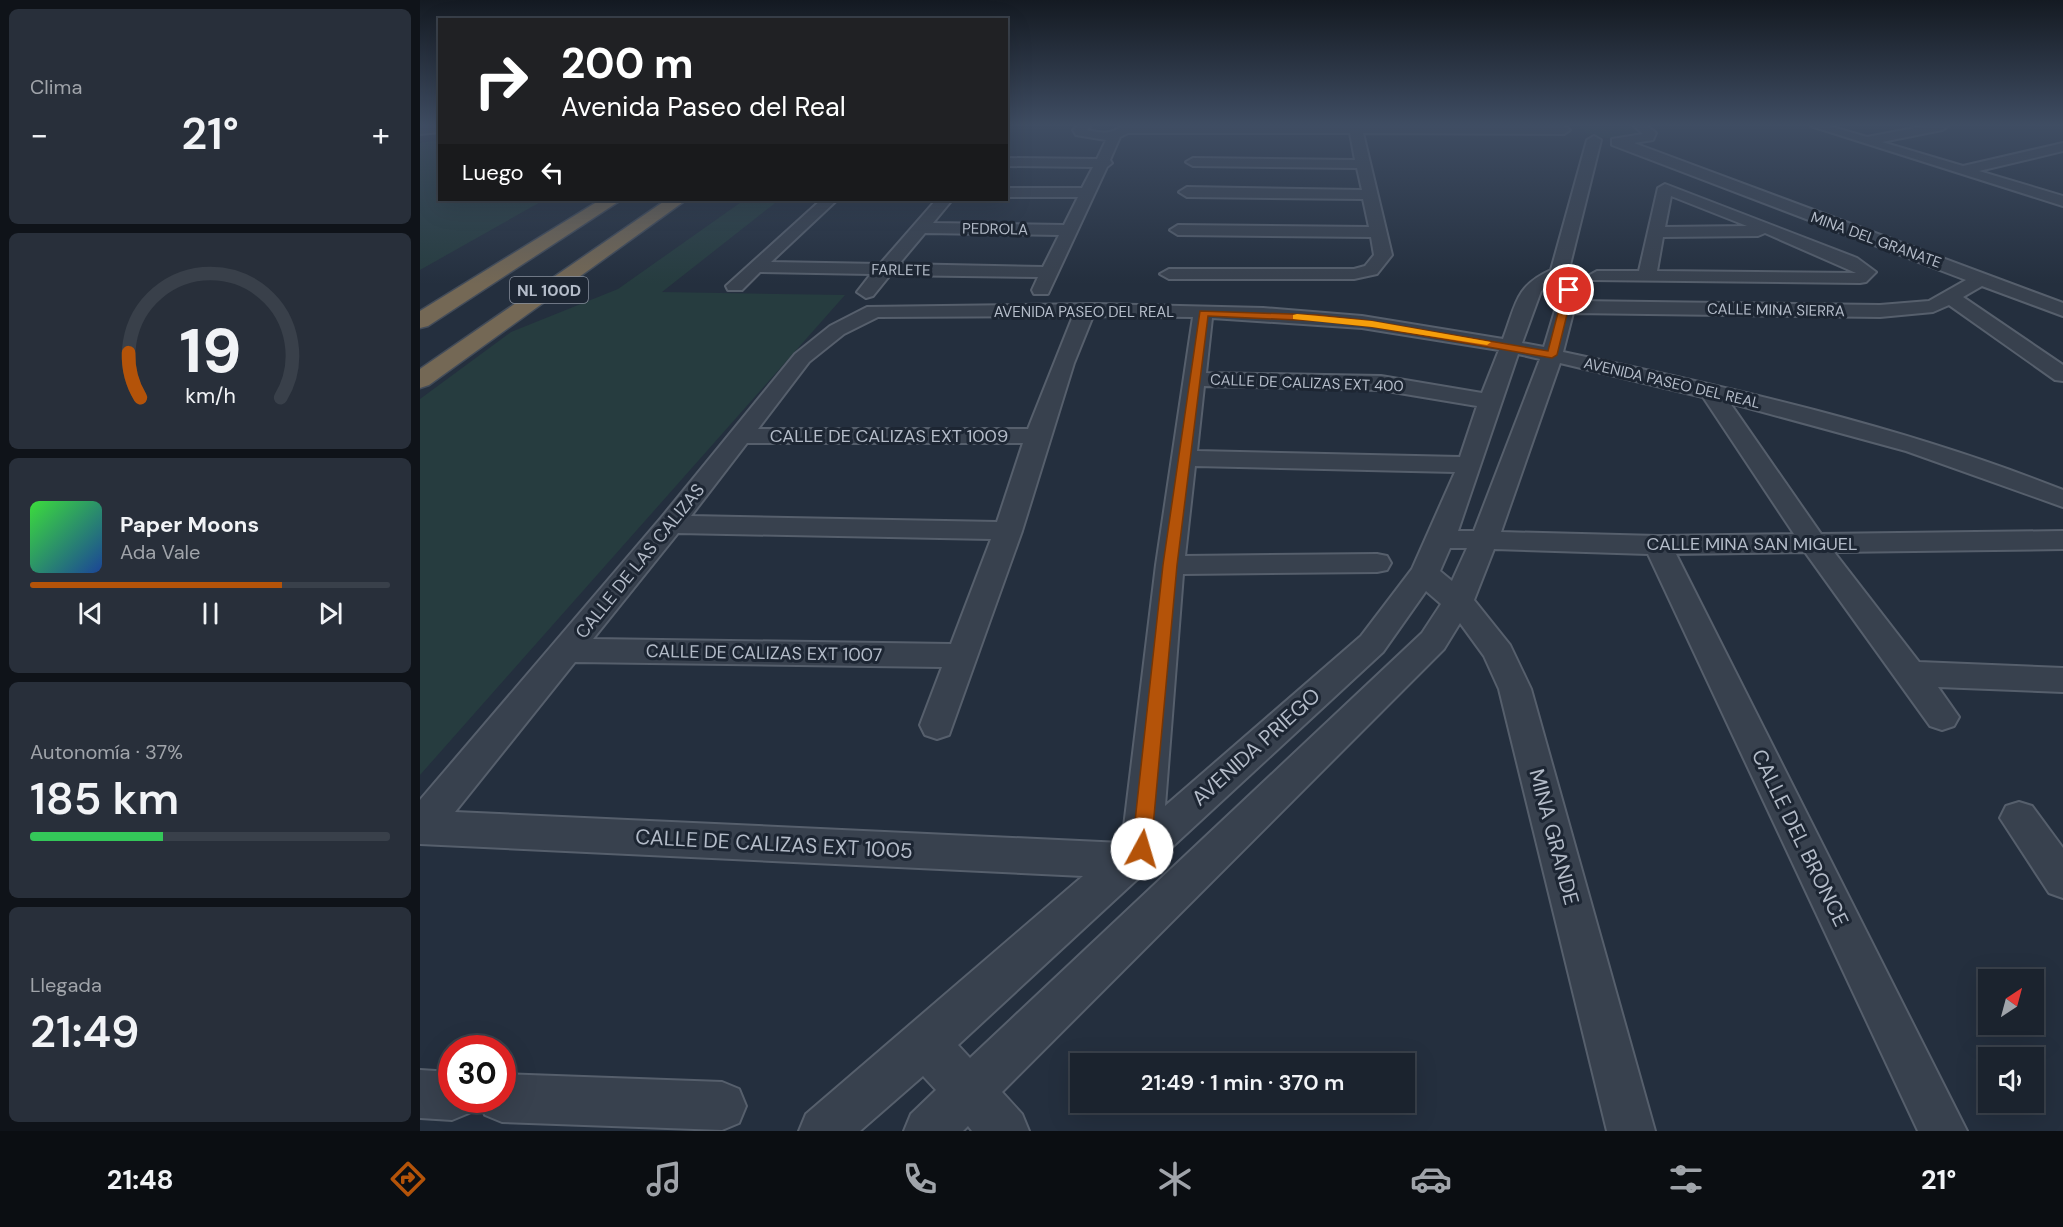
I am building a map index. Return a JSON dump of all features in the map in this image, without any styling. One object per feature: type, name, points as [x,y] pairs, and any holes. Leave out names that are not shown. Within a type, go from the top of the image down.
[{"type":"highway","name":"NL 100D","points":[[420,321],[610,201]]},
{"type":"highway","name":"NL 100D","points":[[420,380],[676,201]]},
{"type":"street","points":[[1041,290],[1068,230],[1096,179]]},
{"type":"street","points":[[1189,179],[1177,235],[1378,232]]},
{"type":"street","points":[[1164,292],[1170,269],[1354,274],[1371,270],[1383,255],[1366,179]]},
{"type":"street","points":[[928,1131],[1406,670],[1433,640],[1458,602],[1484,541],[1552,355],[1569,290],[1559,273],[1571,179]]},
{"type":"street","points":[[1665,188],[1701,179]]},
{"type":"street","name":"MINA DEL GRANATE","points":[[1713,179],[1981,279],[2032,292],[2063,310]]},
{"type":"street","points":[[1749,179],[2032,292],[2063,297]]},
{"type":"street","points":[[1988,179],[2063,201]]},
{"type":"street","points":[[1687,196],[1731,186]]},
{"type":"street","points":[[1597,276],[1860,278],[1867,272],[1851,261],[1665,188]]},
{"type":"street","points":[[1647,277],[1665,188]]},
{"type":"street","points":[[1008,192],[1088,193]]},
{"type":"street","points":[[1186,192],[1370,195]]},
{"type":"street","points":[[735,286],[828,201]]},
{"type":"street","points":[[870,302],[885,270],[943,201]]},
{"type":"street","name":"PEDROLA","points":[[922,228],[1068,230]]},
{"type":"street","points":[[1656,232],[1774,231]]},
{"type":"street","name":"FARLETE","points":[[755,267],[1048,272]]},
{"type":"street","name":"AVENIDA PRIEGO","points":[[823,1131],[925,1044],[1372,644],[1424,573],[1441,539],[1470,465],[1490,401],[1532,289],[1539,282],[1559,273]]},
{"type":"street","name":"CALLE MINA SIERRA","points":[[1565,308],[1880,311],[1933,306],[1981,279]]},
{"type":"street","points":[[1951,297],[2063,375]]},
{"type":"street","name":"AVENIDA PASEO DEL REAL","points":[[870,302],[1085,311],[1203,313],[1361,323],[1512,347],[1711,392],[1934,451],[2063,499]]},
{"type":"street","name":"CALLE DE LAS CALIZAS","points":[[420,827],[671,524],[802,358],[870,302]]},
{"type":"street","points":[[937,725],[1008,531],[1037,436],[1063,363],[1085,311]]},
{"type":"street","points":[[1135,855],[1203,313]]},
{"type":"street","name":"CALLE DE CALIZAS EXT 400","points":[[1194,379],[1381,383],[1490,401]]},
{"type":"street","points":[[1711,392],[1814,544],[1942,717]]},
{"type":"street","name":"CALLE DE CALIZAS EXT 1009","points":[[742,436],[1037,436]]},
{"type":"street","points":[[1184,459],[1470,465]]},
{"type":"street","points":[[671,524],[1008,531]]},
{"type":"street","name":"CALLE MINA SAN MIGUEL","points":[[1441,539],[1658,544],[2063,540]]},
{"type":"street","name":"CALLE DEL BRONCE","points":[[1658,544],[1943,1131]]},
{"type":"street","points":[[1170,565],[1377,563]]},
{"type":"street","name":"MINA GRANDE","points":[[1424,573],[1458,602],[1496,645],[1515,689],[1630,1131]]},
{"type":"street","name":"CALLE DE CALIZAS EXT 1007","points":[[567,650],[961,657]]},
{"type":"street","points":[[1911,674],[2063,680]]},
{"type":"street","points":[[2019,818],[2060,872]]},
{"type":"street","name":"CALLE DE CALIZAS EXT 1005","points":[[420,827],[1135,855]]},
{"type":"street","points":[[925,1044],[970,1090],[1005,1131]]},
{"type":"street","points":[[420,1094],[438,1095]]},
{"type":"street","points":[[516,1099],[722,1106]]},
{"type":"green space","points":[[420,179],[438,179],[438,201],[542,201],[420,270]]},
{"type":"green space","points":[[743,201],[778,201],[662,292],[845,295],[420,775],[420,399],[511,332],[618,289]]},
{"type":"slow traffic","points":[[1297,317],[1372,324],[1487,342]]},
{"type":"route","points":[[1142,849],[1170,565],[1203,313],[1318,318],[1372,324],[1424,331],[1552,355],[1569,290]]}]
